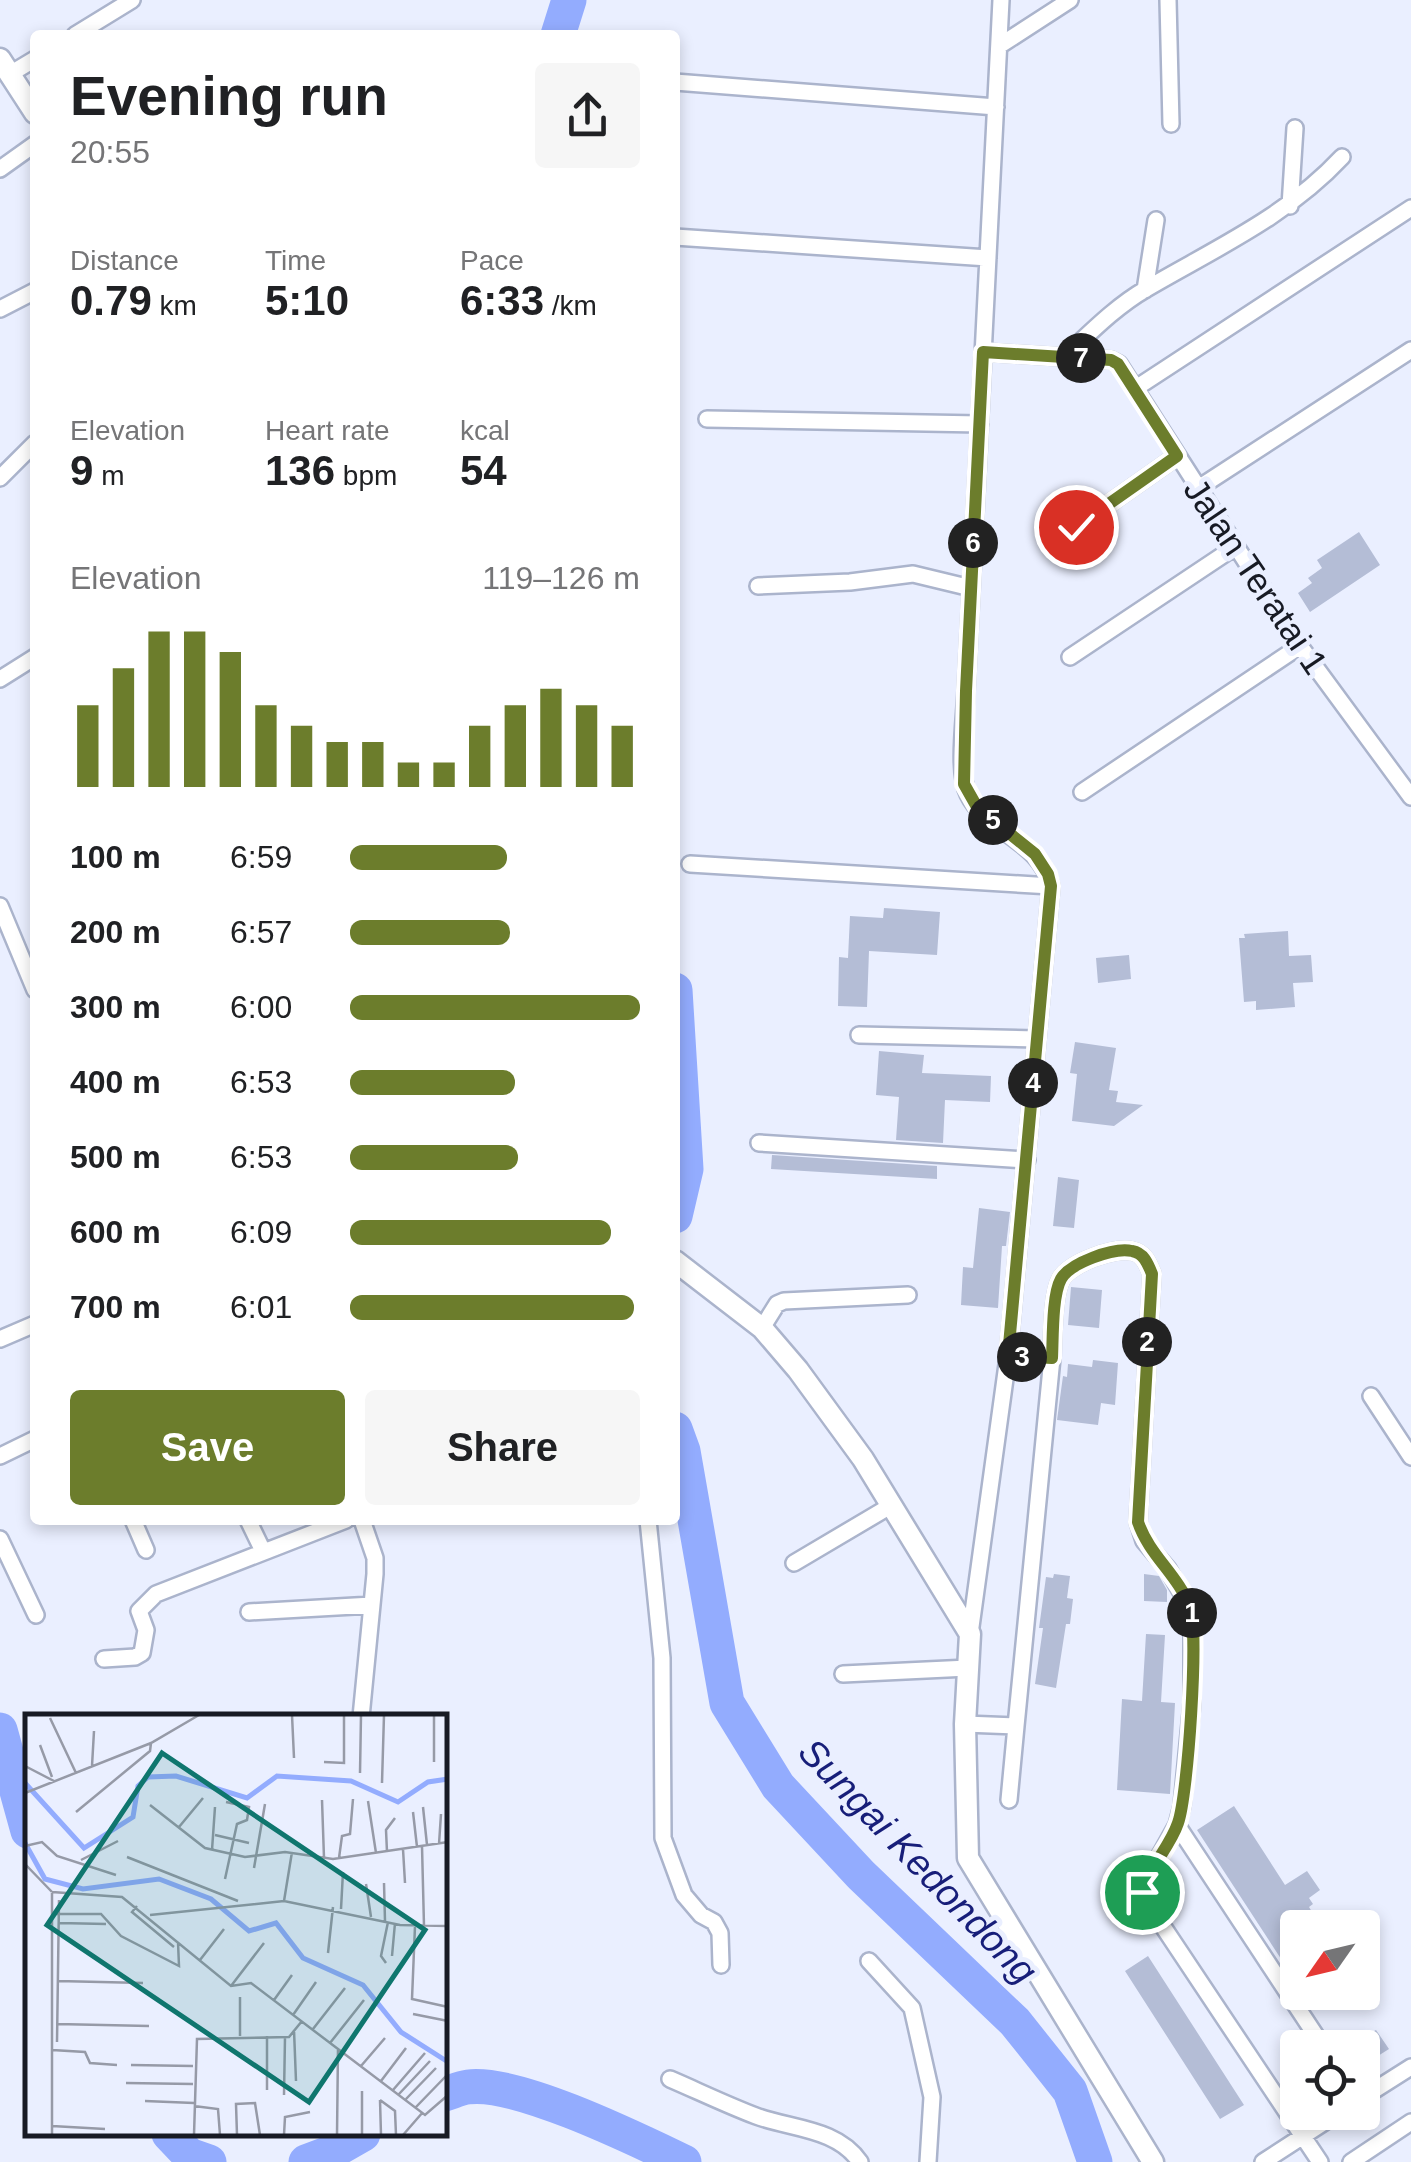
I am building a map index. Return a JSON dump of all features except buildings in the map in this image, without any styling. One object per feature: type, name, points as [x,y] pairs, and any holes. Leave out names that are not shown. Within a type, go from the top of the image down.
[{"type":"street","points":[[82,30],[132,0]]},
{"type":"street","points":[[1001,0],[964,784],[977,807],[1035,854],[1051,886],[1008,1356],[970,1634],[965,1724],[966,1845],[972,1870],[1153,2162]]},
{"type":"street","points":[[999,46],[1070,0]]},
{"type":"street","points":[[1168,0],[1171,124]]},
{"type":"street","points":[[30,60],[5,67],[30,105]]},
{"type":"street","points":[[680,82],[996,108]]},
{"type":"street","points":[[1290,206],[1294,128]]},
{"type":"street","points":[[0,168],[30,147]]},
{"type":"street","points":[[1064,357],[1116,310],[1145,290],[1290,206],[1342,157]]},
{"type":"street","points":[[1136,388],[1411,208]]},
{"type":"street","points":[[1145,290],[1156,220]]},
{"type":"street","points":[[680,237],[988,258]]},
{"type":"street","points":[[0,309],[30,294]]},
{"type":"street","points":[[1197,490],[1411,350]]},
{"type":"street","name":"Jalan Teratai 1","points":[[983,352],[1111,360],[1125,371],[1197,490],[1300,646],[1411,797]]},
{"type":"street","points":[[707,419],[980,424]]},
{"type":"street","points":[[0,478],[30,448]]},
{"type":"street","points":[[1076,527],[1177,456]]},
{"type":"street","points":[[1070,657],[1235,548]]},
{"type":"street","points":[[758,586],[850,582],[913,574],[971,588]]},
{"type":"street","points":[[1082,792],[1300,646]]},
{"type":"street","points":[[0,679],[30,660]]},
{"type":"street","points":[[690,864],[1051,886]]},
{"type":"street","points":[[0,906],[7,943],[30,982]]},
{"type":"street","points":[[860,1035],[1037,1039]]},
{"type":"street","points":[[759,1143],[1027,1160]]},
{"type":"street","points":[[1009,1800],[1058,1286],[1074,1267],[1130,1250],[1143,1257],[1152,1274],[1138,1522],[1144,1541],[1168,1570],[1192,1611],[1192,1702],[1178,1825],[1144,1884],[1142,1895],[1320,2162]]},
{"type":"street","points":[[680,1265],[762,1328],[809,1384],[892,1505],[970,1634]]},
{"type":"street","points":[[762,1328],[777,1304],[784,1301],[908,1295]]},
{"type":"street","points":[[0,1339],[30,1326]]},
{"type":"street","points":[[1008,1356],[1052,1358]]},
{"type":"street","points":[[1371,1396],[1411,1457]]},
{"type":"street","points":[[0,1456],[30,1441]]},
{"type":"street","points":[[794,1563],[892,1505]]},
{"type":"street","points":[[135,1525],[146,1550]]},
{"type":"street","points":[[250,1525],[262,1551]]},
{"type":"street","points":[[104,1660],[142,1653],[146,1630],[139,1611],[156,1594],[332,1525]]},
{"type":"street","points":[[361,1714],[375,1558],[364,1525]]},
{"type":"street","points":[[649,1525],[662,1658],[663,1838],[684,1895],[701,1915],[714,1922],[720,1933],[721,1965]]},
{"type":"street","points":[[0,1540],[36,1615]]},
{"type":"street","points":[[250,1612],[372,1605]]},
{"type":"street","points":[[843,1674],[968,1668]]},
{"type":"street","points":[[965,1724],[1016,1726]]},
{"type":"street","points":[[1178,1825],[1312,2030]]},
{"type":"street","points":[[870,1961],[912,2008],[932,2097],[928,2162]]},
{"type":"street","points":[[1380,2087],[1411,2067]]},
{"type":"street","points":[[670,2079],[759,2117],[824,2134],[851,2150],[860,2162]]},
{"type":"street","points":[[1351,2162],[1411,2122]]},
{"type":"street","points":[[1264,2162],[1312,2130]]},
{"type":"waterway","name":"Sungai Kedondong","points":[[560,30],[569,0]]},
{"type":"waterway","name":"Sungai Kedondong","points":[[680,1071],[686,1169],[680,1195]]},
{"type":"waterway","name":"Sungai Kedondong","points":[[680,1443],[727,1703],[778,1786],[861,1875],[1015,2022],[1070,2091],[1095,2162]]},
{"type":"waterway","points":[[0,1730],[25,1820]]},
{"type":"waterway","points":[[448,2093],[468,2087],[516,2093],[577,2114],[684,2162]]},
{"type":"waterway","points":[[172,2137],[189,2155],[209,2162]]},
{"type":"waterway","points":[[306,2162],[358,2137]]},
{"type":"route","points":[[1076,527],[1177,456],[1125,371],[1111,360],[983,352],[964,784],[977,807],[1042,862],[1051,886],[1008,1356],[1052,1358],[1058,1286],[1068,1271],[1130,1250],[1143,1257],[1152,1274],[1138,1522],[1144,1541],[1168,1570],[1192,1611],[1192,1702],[1182,1806],[1178,1825],[1142,1892]]}]
